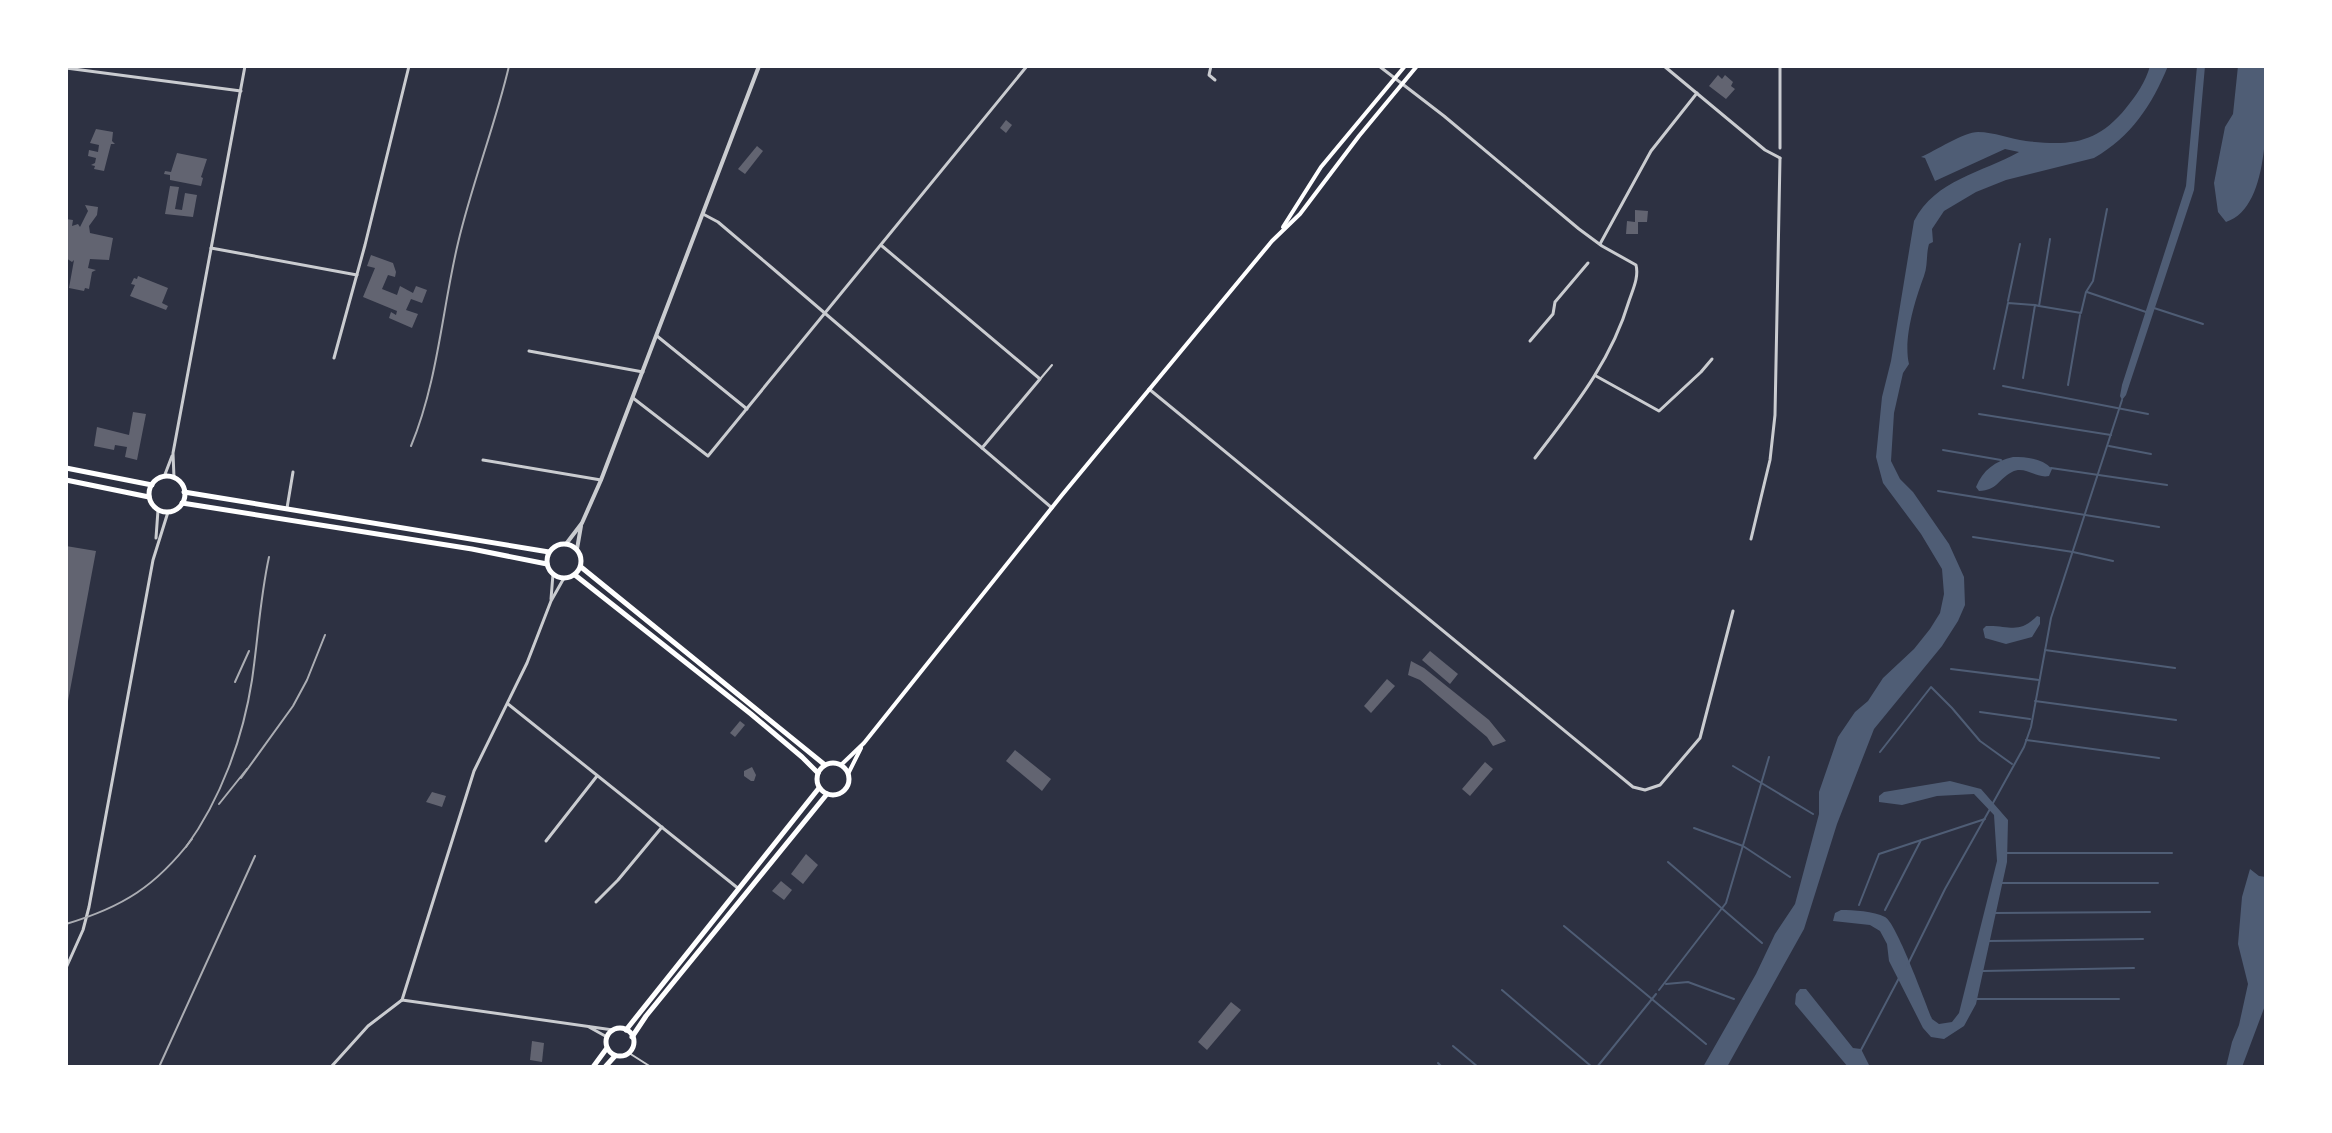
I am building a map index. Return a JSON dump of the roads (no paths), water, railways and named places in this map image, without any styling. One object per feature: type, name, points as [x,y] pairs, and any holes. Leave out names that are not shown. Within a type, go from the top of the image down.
[{"type":"main road","points":[[581,567],[825,765],[841,765],[864,743],[1052,508],[1280,232],[1321,167],[1405,66]]},
{"type":"main road","points":[[1280,232],[1300,214],[1417,66]]},
{"type":"main road","points":[[66,468],[152,485]]},
{"type":"main road","points":[[66,480],[149,497],[158,510],[168,512],[179,507],[184,492],[179,481],[164,477],[152,485],[149,497]]},
{"type":"main road","points":[[184,492],[549,552]]},
{"type":"main road","points":[[182,503],[425,541],[547,564]]},
{"type":"main road","points":[[559,544],[577,549],[581,567],[575,575],[564,578],[553,574],[547,564],[549,552],[559,544]]},
{"type":"main road","points":[[575,575],[740,706],[818,773],[819,788],[626,1030]]},
{"type":"main road","points":[[632,1037],[827,794],[842,792],[848,785],[848,774],[864,743]]},
{"type":"main road","points":[[818,773],[825,765]]},
{"type":"main road","points":[[841,765],[848,774]]},
{"type":"main road","points":[[819,788],[827,794]]},
{"type":"main road","points":[[593,1067],[607,1048],[607,1037],[613,1030],[626,1030],[632,1037],[633,1045],[629,1053],[615,1055],[605,1067]]},
{"type":"main road","points":[[607,1048],[615,1055]]},
{"type":"street","points":[[164,477],[173,453],[245,66]]},
{"type":"street","points":[[334,358],[409,66]]},
{"type":"street","points":[[577,549],[582,523],[633,398],[759,66]]},
{"type":"street","points":[[633,398],[708,456],[1027,66]]},
{"type":"street","points":[[1211,66],[1209,75],[1215,80]]},
{"type":"street","points":[[1379,66],[1600,244],[1632,261],[1637,267],[1627,309],[1596,376],[1535,458]]},
{"type":"street","points":[[1664,66],[1765,150],[1780,158]]},
{"type":"street","points":[[1751,539],[1770,460],[1775,416],[1780,158],[1783,152],[1780,148],[1780,66]]},
{"type":"street","points":[[66,68],[241,91]]},
{"type":"street","points":[[1600,244],[1649,154],[1697,93]]},
{"type":"street","points":[[1773,153],[1775,148],[1780,148]]},
{"type":"street","points":[[703,214],[718,222],[1052,508]]},
{"type":"street","points":[[882,246],[1040,379],[982,448]]},
{"type":"street","points":[[211,248],[357,275]]},
{"type":"street","points":[[1530,341],[1553,314],[1555,302],[1588,263]]},
{"type":"street","points":[[657,336],[747,409]]},
{"type":"street","points":[[529,351],[643,372]]},
{"type":"street","points":[[1596,376],[1659,411],[1712,359]]},
{"type":"street","points":[[1149,389],[1626,783],[1645,790],[1660,785],[1700,738],[1733,611]]},
{"type":"street","points":[[173,453],[174,478]]},
{"type":"street","points":[[483,460],[601,480]]},
{"type":"street","points":[[287,510],[293,472]]},
{"type":"street","points":[[66,968],[88,913],[156,544],[158,510]]},
{"type":"street","points":[[156,544],[168,512]]},
{"type":"street","points":[[566,544],[582,523]]},
{"type":"street","points":[[551,601],[553,574]]},
{"type":"street","points":[[331,1067],[368,1026],[402,1000],[467,790],[564,578]]},
{"type":"street","points":[[508,704],[739,889]]},
{"type":"street","points":[[546,841],[597,776]]},
{"type":"street","points":[[596,902],[662,827]]},
{"type":"street","points":[[402,1000],[613,1030]]},
{"type":"street","points":[[589,1027],[607,1037]]},
{"type":"lane","points":[[1040,379],[1052,365]]},
{"type":"lane","points":[[629,1053],[651,1067]]},
{"type":"water","points":[[2150,66],[2168,66],[2139,119],[2107,150],[2094,158],[2006,180],[1976,192],[1944,211],[1932,229],[1933,242],[1929,244],[1909,331],[1909,364],[1903,373],[1894,413],[1891,461],[1900,479],[1913,492],[1949,544],[1964,577],[1965,605],[1942,646],[1874,729],[1837,824],[1804,929],[1727,1067],[1703,1067],[1775,934],[1795,904],[1819,814],[1819,792],[1838,737],[1883,678],[1914,649],[1940,613],[1944,594],[1942,569],[1921,534],[1883,483],[1876,457],[1882,397],[1891,361],[1914,221],[1934,195],[1947,186],[2019,152],[2005,149],[1935,181],[1925,158],[1921,157],[1958,138],[1978,132],[2056,143],[2093,136],[2126,108]]},
{"type":"water","points":[[2197,66],[2205,66],[2194,190],[2122,400],[2122,385],[2186,186]]},
{"type":"water","points":[[2238,66],[2266,66],[2266,129],[2264,153],[2252,197],[2241,213],[2226,222],[2218,212],[2214,183],[2225,127],[2233,114]]},
{"type":"water","points":[[2013,457],[2039,460],[2052,469],[2049,476],[2017,470],[1990,489],[1979,491],[1976,487],[1986,471]]},
{"type":"water","points":[[2040,617],[2040,624],[2032,637],[2006,644],[1985,638],[1983,629],[1986,626],[2019,627]]},
{"type":"water","points":[[1950,781],[1981,789],[2008,820],[2007,862],[1976,1004],[1964,1026],[1944,1039],[1931,1037],[1923,1028],[1889,961],[1887,944],[1880,931],[1870,925],[1833,921],[1835,913],[1841,910],[1869,912],[1885,917],[1903,947],[1932,1019],[1939,1024],[1952,1022],[1959,1013],[1997,861],[1994,815],[1974,794],[1937,796],[1902,805],[1879,802],[1879,796],[1884,792]]},
{"type":"water","points":[[2250,869],[2266,877],[2266,1003],[2242,1067],[2226,1067],[2248,984],[2238,944],[2242,897]]},
{"type":"water","points":[[1800,989],[1806,989],[1853,1048],[1861,1049],[1870,1067],[1848,1067],[1795,1004]]},
{"type":"waterway","points":[[2050,239],[2039,306],[2081,313],[2086,292],[2093,281],[2107,209]]},
{"type":"waterway","points":[[2008,301],[2020,244]]},
{"type":"waterway","points":[[2087,292],[2146,312]]},
{"type":"waterway","points":[[1994,369],[2008,303],[2035,305]]},
{"type":"waterway","points":[[2023,378],[2035,305],[2039,306]]},
{"type":"waterway","points":[[2154,308],[2203,324]]},
{"type":"waterway","points":[[2068,385],[2080,315]]},
{"type":"waterway","points":[[2003,386],[2148,414]]},
{"type":"waterway","points":[[1993,803],[2024,747],[2031,727],[2051,618],[2122,400]]},
{"type":"waterway","points":[[1979,414],[2111,435]]},
{"type":"waterway","points":[[2109,446],[2151,454]]},
{"type":"waterway","points":[[1943,450],[2001,460]]},
{"type":"waterway","points":[[2051,468],[2167,485]]},
{"type":"waterway","points":[[1938,491],[2159,527]]},
{"type":"waterway","points":[[1973,537],[2113,561]]},
{"type":"waterway","points":[[2045,650],[2175,668]]},
{"type":"waterway","points":[[1951,669],[2039,680]]},
{"type":"waterway","points":[[1880,752],[1931,687],[1980,741],[2012,764]]},
{"type":"waterway","points":[[2035,701],[2176,720]]},
{"type":"waterway","points":[[1980,712],[2030,719]]},
{"type":"waterway","points":[[2026,740],[2159,758]]},
{"type":"waterway","points":[[1659,990],[1726,903],[1769,757]]},
{"type":"waterway","points":[[1733,766],[1813,814]]},
{"type":"waterway","points":[[1907,966],[1990,809]]},
{"type":"waterway","points":[[1859,905],[1879,854],[1985,819]]},
{"type":"waterway","points":[[1694,828],[1743,846],[1790,877]]},
{"type":"waterway","points":[[1885,910],[1921,840]]},
{"type":"waterway","points":[[2005,853],[2172,853]]},
{"type":"waterway","points":[[1668,862],[1762,943]]},
{"type":"waterway","points":[[2000,883],[2158,883]]},
{"type":"waterway","points":[[1995,913],[2150,912]]},
{"type":"waterway","points":[[1564,926],[1706,1044]]},
{"type":"waterway","points":[[1988,941],[2143,939]]},
{"type":"waterway","points":[[1983,971],[2134,968]]},
{"type":"waterway","points":[[1861,1050],[1899,978]]},
{"type":"waterway","points":[[1666,984],[1688,982],[1734,999]]},
{"type":"waterway","points":[[1502,990],[1592,1067]]},
{"type":"waterway","points":[[1597,1067],[1656,994]]},
{"type":"waterway","points":[[1976,999],[2119,999]]},
{"type":"waterway","points":[[1453,1046],[1478,1067]]},
{"type":"waterway","points":[[1438,1063],[1442,1067]]},
{"type":"railway","points":[[411,446],[434,371],[452,268],[464,221],[509,66]]},
{"type":"railway","points":[[186,847],[220,788],[243,724],[269,557]]},
{"type":"railway","points":[[241,778],[293,706],[325,635]]},
{"type":"railway","points":[[235,682],[249,651]]},
{"type":"railway","points":[[219,804],[247,769]]},
{"type":"railway","points":[[66,924],[105,910],[137,893],[165,870],[192,839]]},
{"type":"railway","points":[[159,1067],[255,856]]}]
